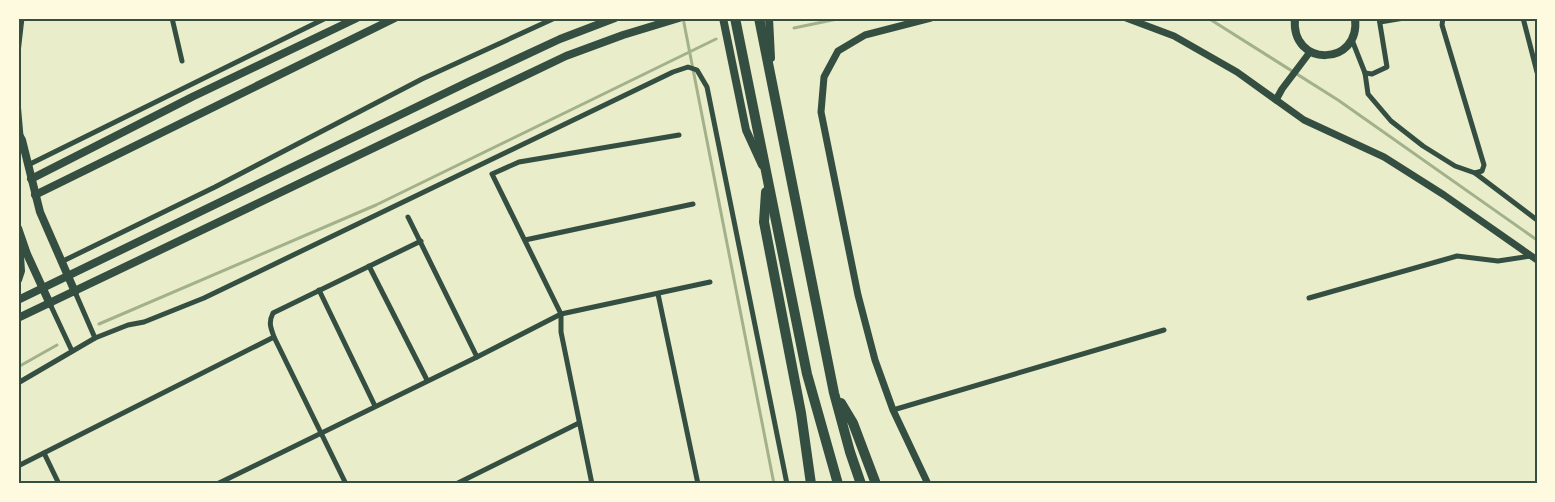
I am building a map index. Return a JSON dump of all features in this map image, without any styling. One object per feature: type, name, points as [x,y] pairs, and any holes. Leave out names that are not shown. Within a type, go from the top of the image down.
[{"type":"highway","points":[[735,18],[807,374],[838,484]]},
{"type":"highway","points":[[759,18],[834,393],[861,484]]},
{"type":"highway","points":[[767,177],[764,222],[801,413],[811,484]]},
{"type":"highway","points":[[834,393],[853,423],[876,484]]},
{"type":"main road","points":[[31,178],[357,18]]},
{"type":"main road","points":[[35,195],[395,18]]},
{"type":"main road","points":[[18,300],[470,81],[560,39],[615,18]]},
{"type":"main road","points":[[18,318],[566,56],[623,35],[680,18]]},
{"type":"main road","points":[[723,18],[746,130],[767,177]]},
{"type":"main road","points":[[769,18],[773,89]]},
{"type":"main road","points":[[1295,18],[1294,27],[1302,45],[1310,52],[1329,56],[1346,48],[1352,40],[1356,30],[1355,18]]},
{"type":"main road","points":[[20,136],[35,195],[75,292]]},
{"type":"main road","points":[[18,229],[50,304]]},
{"type":"main road","points":[[18,229],[21,272],[18,280]]},
{"type":"street","points":[[18,53],[22,18]]},
{"type":"street","points":[[172,18],[182,61]]},
{"type":"street","points":[[28,165],[326,18]]},
{"type":"street","points":[[61,262],[215,187],[422,79],[555,18]]},
{"type":"street","points":[[928,484],[892,410],[875,360],[858,295],[821,112],[821,94],[824,77],[838,51],[865,35],[931,18]]},
{"type":"street","points":[[1126,18],[1174,36],[1227,66],[1304,120],[1384,157],[1535,257]]},
{"type":"street","points":[[1365,73],[1372,74],[1387,67],[1380,20],[1404,18]]},
{"type":"street","points":[[1443,18],[1442,25],[1456,76],[1484,165],[1482,171],[1475,172]]},
{"type":"street","points":[[1523,18],[1537,72]]},
{"type":"street","points":[[1352,40],[1365,73],[1368,94],[1391,121],[1423,146],[1455,166],[1475,172],[1537,220]]},
{"type":"street","points":[[1276,100],[1310,52]]},
{"type":"street","points":[[18,383],[71,348],[213,294],[688,67],[697,70],[707,87],[788,484]]},
{"type":"street","points":[[18,102],[20,136]]},
{"type":"street","points":[[592,484],[561,332],[561,314],[492,174],[519,162],[679,135]]},
{"type":"street","points":[[525,240],[693,204]]},
{"type":"street","points":[[408,217],[477,357]]},
{"type":"street","points":[[346,484],[269,324],[273,313],[421,241]]},
{"type":"street","points":[[1309,298],[1457,256],[1498,261],[1535,257]]},
{"type":"street","points":[[369,266],[428,380]]},
{"type":"street","points":[[217,484],[561,314],[710,282]]},
{"type":"street","points":[[319,290],[375,406]]},
{"type":"street","points":[[75,292],[95,338]]},
{"type":"street","points":[[658,294],[698,484]]},
{"type":"street","points":[[50,304],[71,348]]},
{"type":"street","points":[[892,410],[1164,330]]},
{"type":"street","points":[[18,466],[274,338]]},
{"type":"street","points":[[456,484],[579,423]]},
{"type":"street","points":[[44,453],[59,484]]},
{"type":"waterway","points":[[683,18],[774,484]]},
{"type":"waterway","points":[[794,28],[842,18]]},
{"type":"waterway","points":[[1208,18],[1338,100],[1537,240]]},
{"type":"waterway","points":[[99,324],[376,205],[716,39]]},
{"type":"waterway","points":[[18,367],[57,345]]}]
